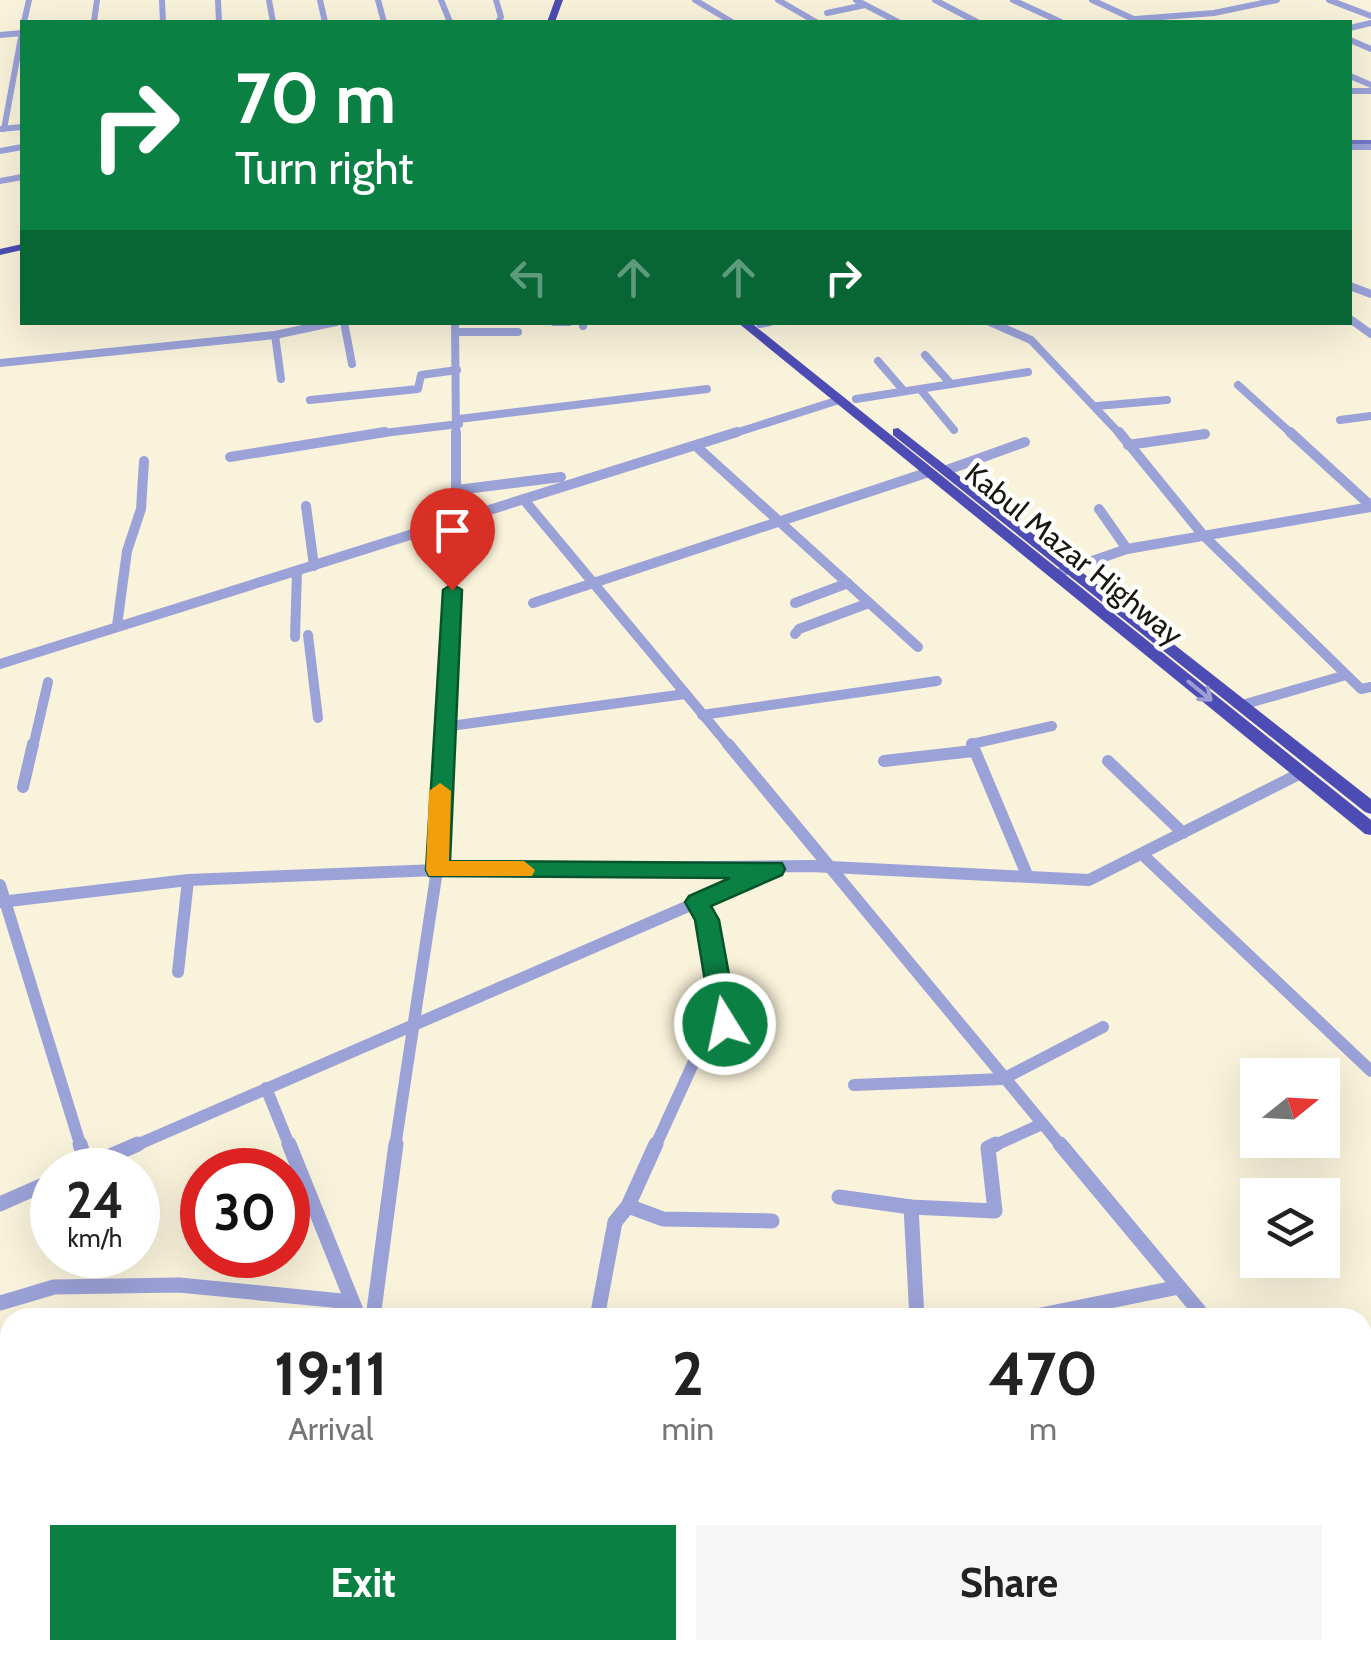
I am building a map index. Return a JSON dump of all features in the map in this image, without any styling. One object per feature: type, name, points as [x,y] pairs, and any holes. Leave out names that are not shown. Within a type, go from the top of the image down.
[{"type":"highway","name":"Kabul Mazar Highway","points":[[746,325],[929,472],[1242,704],[1371,808]]},
{"type":"highway","name":"Kabul Mazar Highway","points":[[762,325],[947,470],[1371,829]]},
{"type":"street","points":[[696,0],[729,20]]},
{"type":"street","points":[[778,0],[813,20]]},
{"type":"street","points":[[856,0],[894,20]]},
{"type":"street","points":[[935,0],[972,20]]},
{"type":"street","points":[[1013,0],[1057,20]]},
{"type":"street","points":[[1092,0],[1136,20]]},
{"type":"street","points":[[1218,0],[1232,9]]},
{"type":"street","points":[[1146,20],[1277,0]]},
{"type":"street","points":[[1328,0],[1371,20]]},
{"type":"street","points":[[827,13],[865,5]]},
{"type":"street","points":[[2,129],[20,43]]},
{"type":"street","points":[[0,363],[275,334],[321,325]]},
{"type":"street","points":[[345,325],[352,364]]},
{"type":"street","points":[[997,325],[1031,340],[1097,406],[1203,535],[1361,689],[1371,687]]},
{"type":"street","points":[[373,1308],[411,1026],[438,870],[457,490],[455,327],[518,332]]},
{"type":"street","points":[[275,334],[281,380]]},
{"type":"street","points":[[925,355],[950,384]]},
{"type":"street","points":[[878,361],[904,391]]},
{"type":"street","points":[[310,400],[418,389],[420,376],[457,370]]},
{"type":"street","points":[[856,399],[1028,372]]},
{"type":"street","points":[[1238,385],[1371,506]]},
{"type":"street","points":[[920,388],[954,430]]},
{"type":"street","points":[[230,456],[707,389]]},
{"type":"street","points":[[0,664],[526,502],[839,400]]},
{"type":"street","points":[[1097,406],[1167,400]]},
{"type":"street","points":[[1340,420],[1371,416]]},
{"type":"street","points":[[1128,444],[1204,434]]},
{"type":"street","points":[[947,470],[1026,442]]},
{"type":"street","points":[[697,446],[918,648]]},
{"type":"street","points":[[116,626],[127,551],[141,509],[144,461]]},
{"type":"street","points":[[533,603],[929,472]]},
{"type":"street","points":[[457,490],[561,477]]},
{"type":"street","points":[[526,502],[1197,1308]]},
{"type":"street","points":[[306,506],[314,566]]},
{"type":"street","points":[[1062,571],[1127,550],[1371,506]]},
{"type":"street","points":[[1099,509],[1127,550]]},
{"type":"street","points":[[295,636],[297,571]]},
{"type":"street","points":[[795,603],[848,583]]},
{"type":"street","points":[[795,634],[799,629],[869,603]]},
{"type":"street","points":[[308,634],[318,718]]},
{"type":"street","points":[[1242,704],[1346,674]]},
{"type":"street","points":[[702,715],[937,681]]},
{"type":"street","points":[[23,787],[48,682]]},
{"type":"street","points":[[443,727],[684,694]]},
{"type":"street","points":[[1028,877],[972,744],[1052,726]]},
{"type":"street","points":[[884,760],[973,751]]},
{"type":"street","points":[[1108,761],[1184,832]]},
{"type":"street","points":[[2,901],[188,880],[438,870],[829,867],[1089,880],[1302,772]]},
{"type":"street","points":[[1142,854],[1371,1071]]},
{"type":"street","points":[[128,1148],[773,869]]},
{"type":"street","points":[[178,972],[188,880]]},
{"type":"street","points":[[0,886],[76,1148]]},
{"type":"street","points":[[599,1308],[614,1222],[628,1206],[708,1031],[725,1024],[707,920],[697,902]]},
{"type":"street","points":[[854,1086],[1003,1078],[1103,1028]]},
{"type":"street","points":[[266,1088],[355,1308]]},
{"type":"street","points":[[840,1197],[994,1211],[988,1148],[1042,1124]]},
{"type":"street","points":[[0,1204],[30,1191]]},
{"type":"street","points":[[628,1206],[663,1219],[772,1221]]},
{"type":"street","points":[[910,1206],[916,1308]]},
{"type":"street","points":[[0,1303],[54,1287],[178,1285],[352,1302]]},
{"type":"street","points":[[1075,1308],[1179,1287]]},
{"type":"slow traffic","points":[[440,791],[438,870],[524,870]]},
{"type":"route","points":[[452,590],[438,870],[773,869],[697,902],[707,920],[725,1024]]}]
